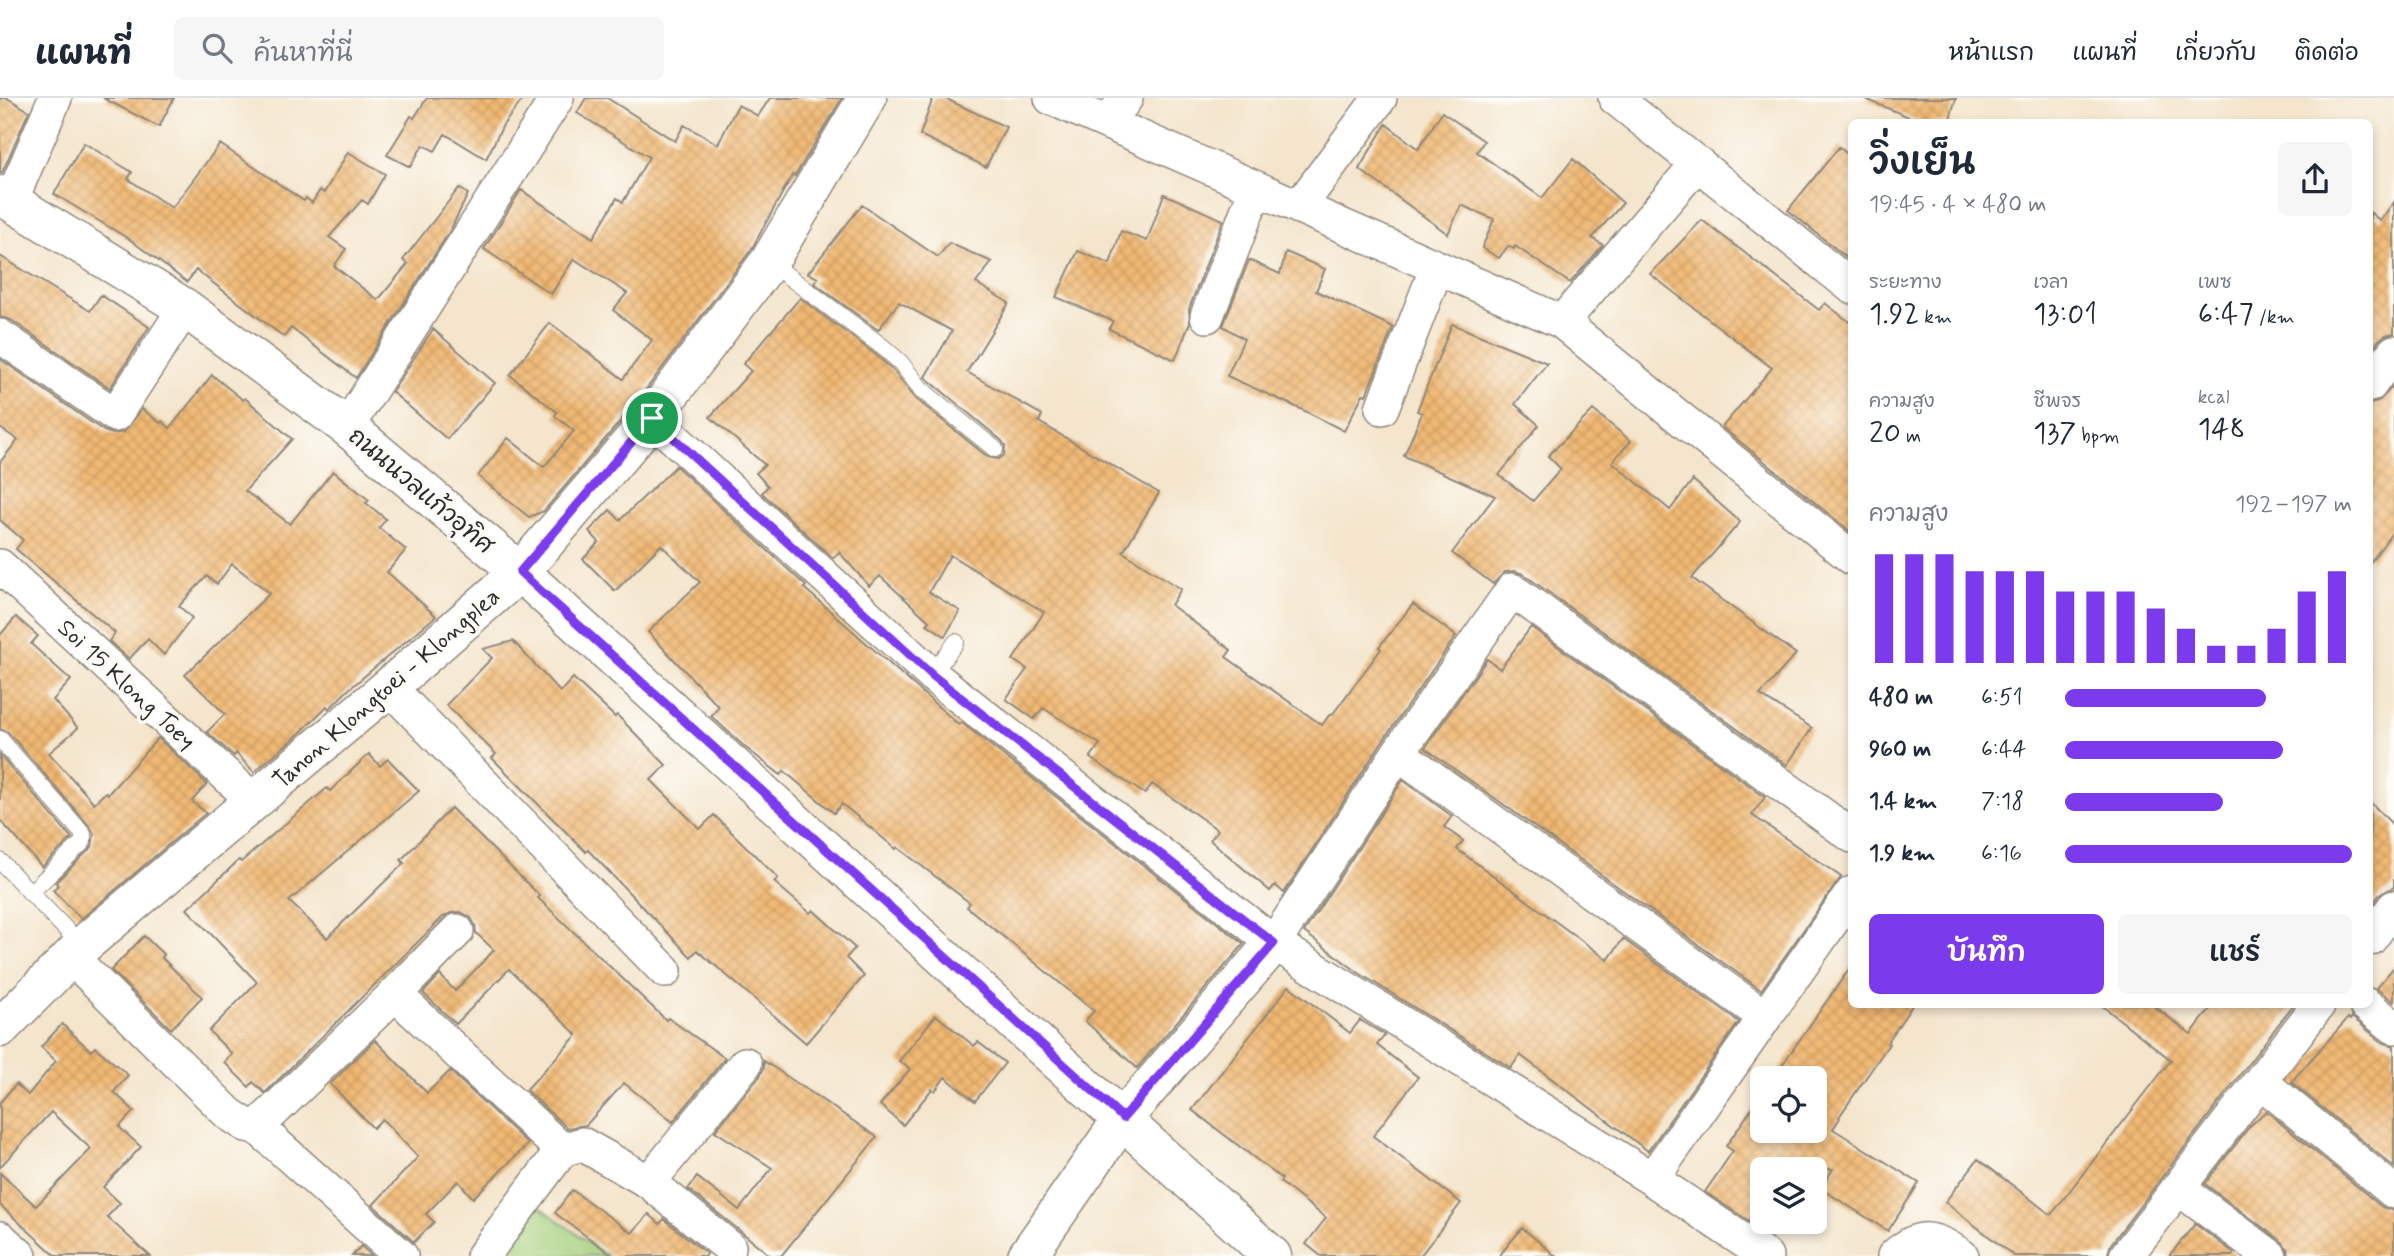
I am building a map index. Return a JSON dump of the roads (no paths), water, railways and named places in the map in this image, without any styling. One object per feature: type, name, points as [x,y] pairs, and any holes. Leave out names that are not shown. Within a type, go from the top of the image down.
[{"type":"street","points":[[5,198],[55,98]]},
{"type":"street","points":[[346,427],[557,98]]},
{"type":"street","name":"Tanon Klongtoei - Klongplea","points":[[0,1028],[77,951],[389,687],[520,572],[652,418],[769,262],[867,98]]},
{"type":"street","points":[[1051,98],[1117,111],[1256,188],[1562,323],[1848,555]]},
{"type":"street","points":[[1299,207],[1380,98]]},
{"type":"street","points":[[1615,98],[1848,284]]},
{"type":"street","points":[[1562,323],[1698,163]]},
{"type":"street","points":[[1207,316],[1256,188]]},
{"type":"street","name":"ถนนนวลแก้วอุทิศ","points":[[5,198],[185,307],[346,427],[520,572],[1272,1256]]},
{"type":"street","points":[[1382,408],[1437,267]]},
{"type":"street","points":[[0,336],[116,415],[185,307]]},
{"type":"street","points":[[2373,381],[2394,352]]},
{"type":"street","points":[[652,418],[932,675],[1274,943],[1652,1180],[1766,1256]]},
{"type":"street","name":"Soi 15 Klong Toey","points":[[0,566],[254,801]]},
{"type":"street","points":[[1027,1256],[1123,1118],[1274,943],[1398,753],[1512,590],[1848,833]]},
{"type":"street","points":[[389,687],[665,971]]},
{"type":"street","points":[[1398,753],[1765,1017]]},
{"type":"street","points":[[1652,1180],[1848,899]]},
{"type":"street","points":[[2373,935],[2394,907]]},
{"type":"street","points":[[243,1120],[395,994],[457,931]]},
{"type":"street","points":[[77,951],[243,1120],[401,1256]]},
{"type":"street","points":[[395,994],[562,1150]]},
{"type":"street","points":[[2126,1256],[2316,1008]]},
{"type":"street","points":[[2370,1008],[2394,1027]]},
{"type":"street","points":[[649,1182],[745,1064]]},
{"type":"street","points":[[2260,1081],[2394,1192]]},
{"type":"street","points":[[483,1256],[562,1150],[582,1144],[649,1182],[729,1247]]},
{"type":"street","points":[[2178,1188],[2270,1256]]},
{"type":"street","points":[[0,1238],[20,1256]]},
{"type":"street","points":[[1894,1256],[1921,1238],[1940,1242],[1962,1256]]},
{"type":"lane","points":[[769,262],[883,347],[900,362],[922,390],[995,449]]},
{"type":"lane","points":[[932,675],[956,642]]},
{"type":"lane","points":[[0,739],[83,834],[83,842],[30,893]]},
{"type":"lane","points":[[0,861],[77,951]]}]
